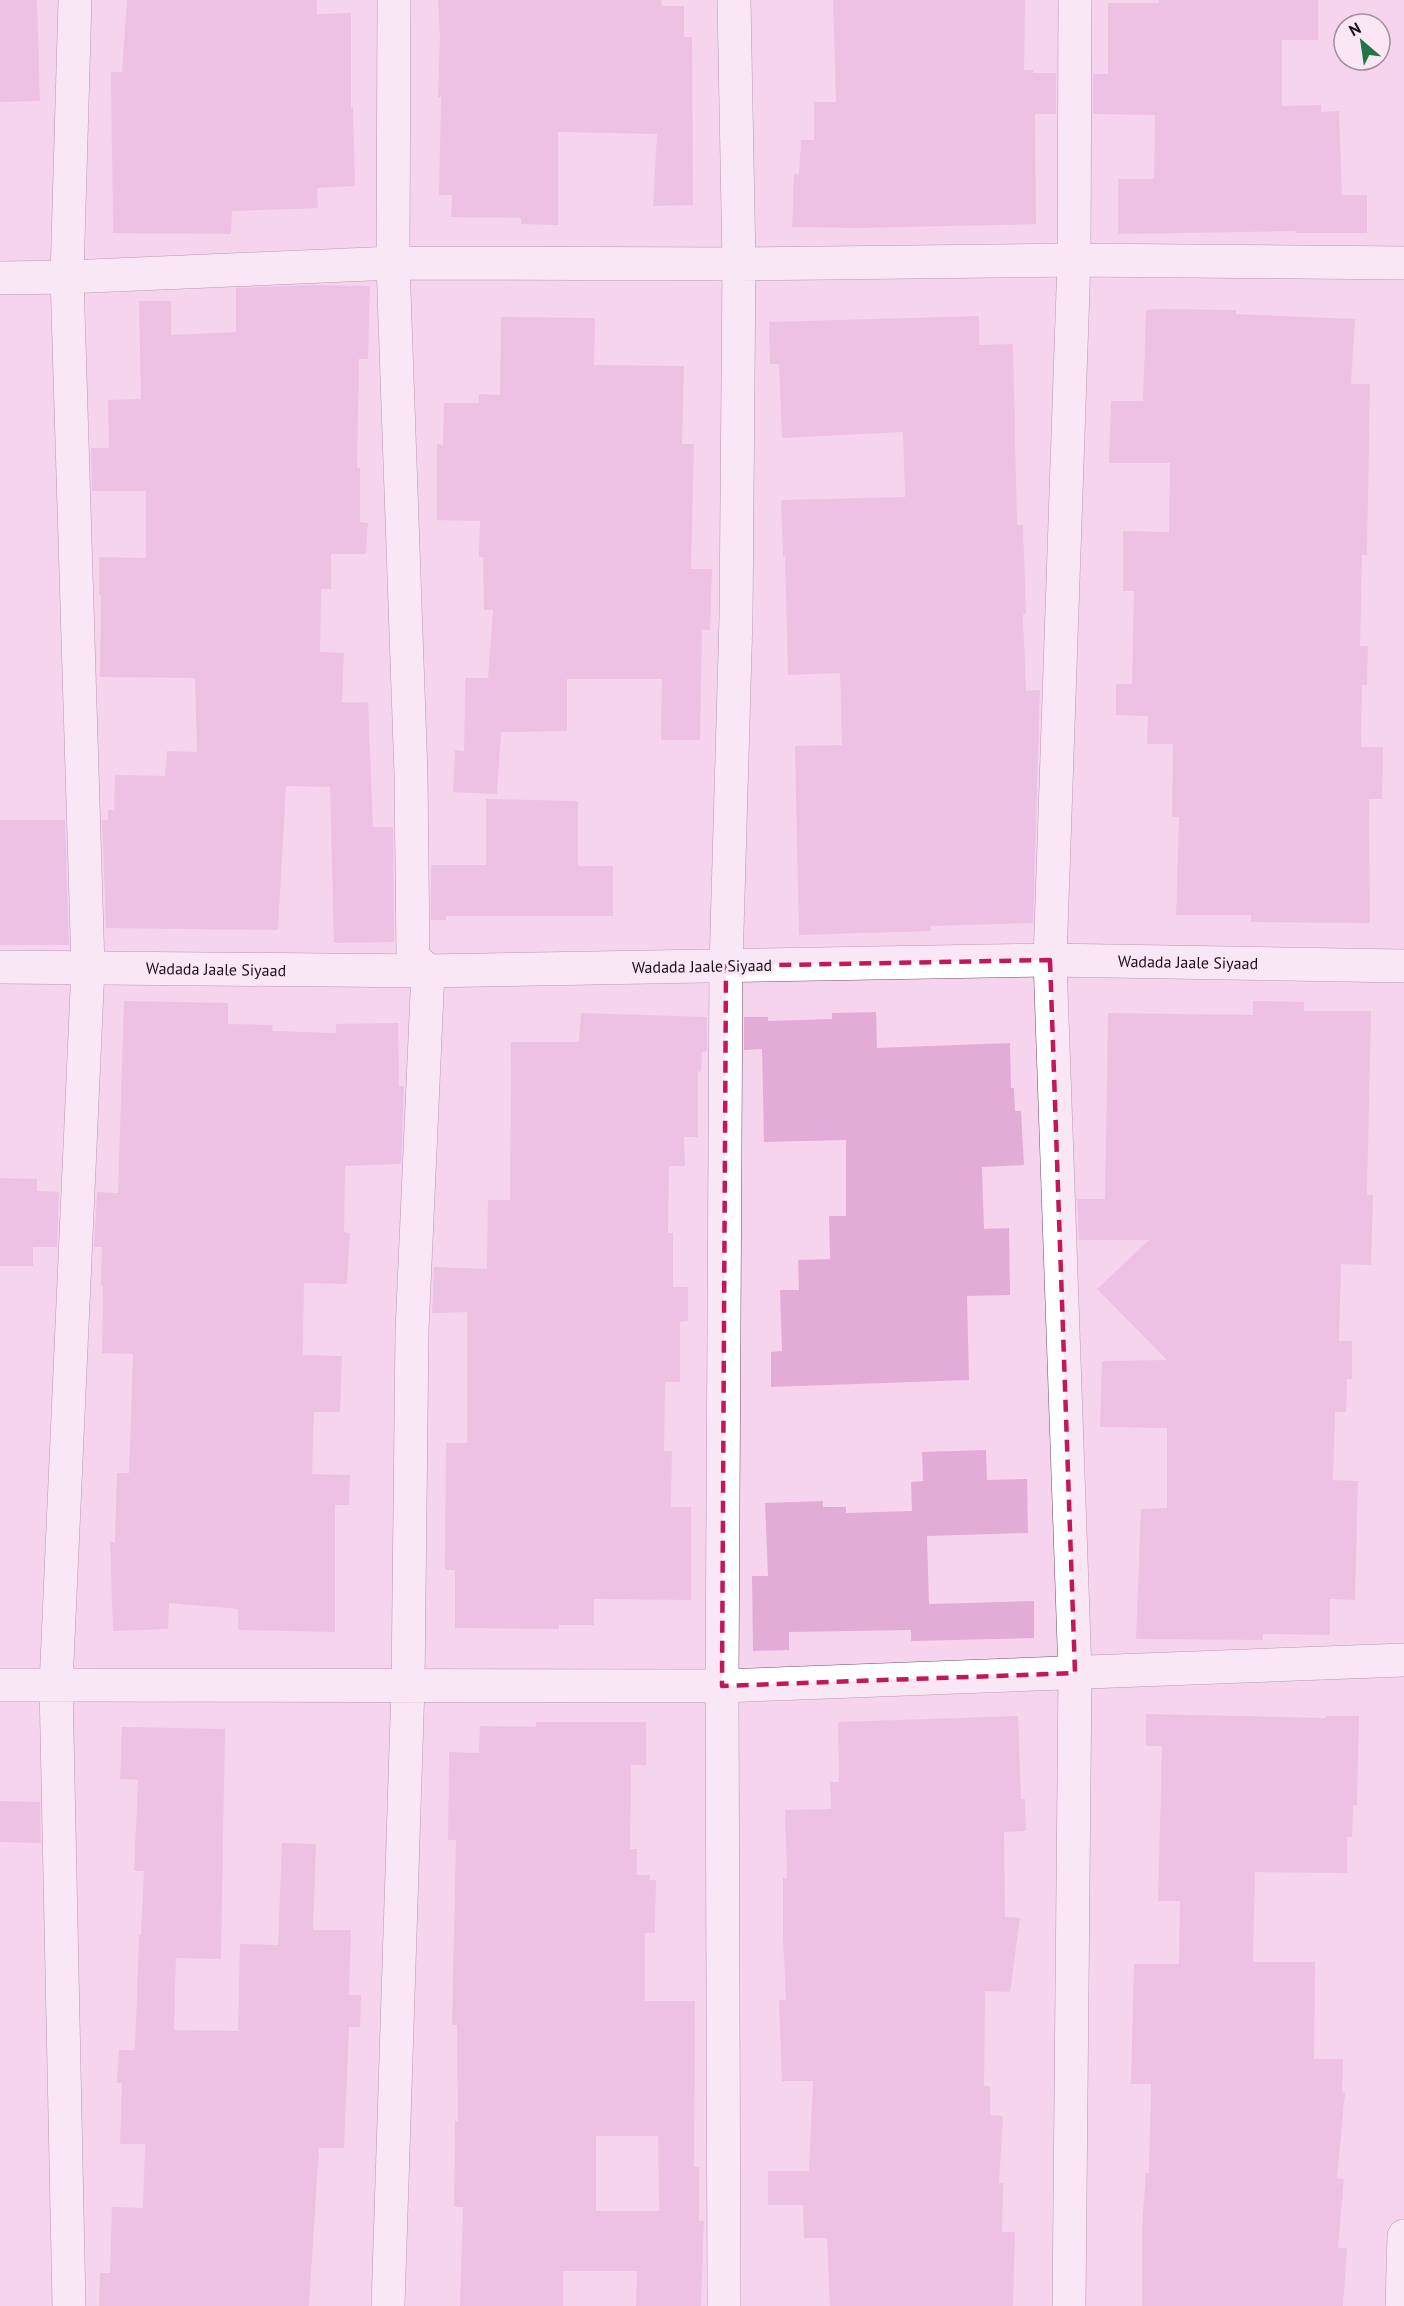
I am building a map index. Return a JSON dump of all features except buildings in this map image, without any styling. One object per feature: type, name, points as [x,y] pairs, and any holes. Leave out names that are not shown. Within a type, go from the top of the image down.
[{"type":"street","points":[[69,2306],[56,1685],[88,967],[67,277],[75,0]]},
{"type":"street","points":[[388,2306],[408,1685],[412,1331],[428,971],[413,957],[411,775],[393,263],[394,0]]},
{"type":"street","points":[[724,2306],[723,1686],[726,966],[736,617],[739,264],[734,0]]},
{"type":"street","points":[[1070,2306],[1076,1673],[1050,960],[1074,260],[1075,0]]},
{"type":"street","points":[[0,278],[393,263],[739,264],[1074,260],[1404,263]]},
{"type":"street","name":"Wadada Jaale Siyaad","points":[[0,968],[428,971],[1050,960],[1404,966]]},
{"type":"street","points":[[0,1685],[723,1686],[1404,1660]]},
{"type":"street","points":[[1402,2306],[1404,2236]]},
{"type":"highlighted area","points":[[1050,960],[1075,1673],[722,1686],[726,966]]}]
